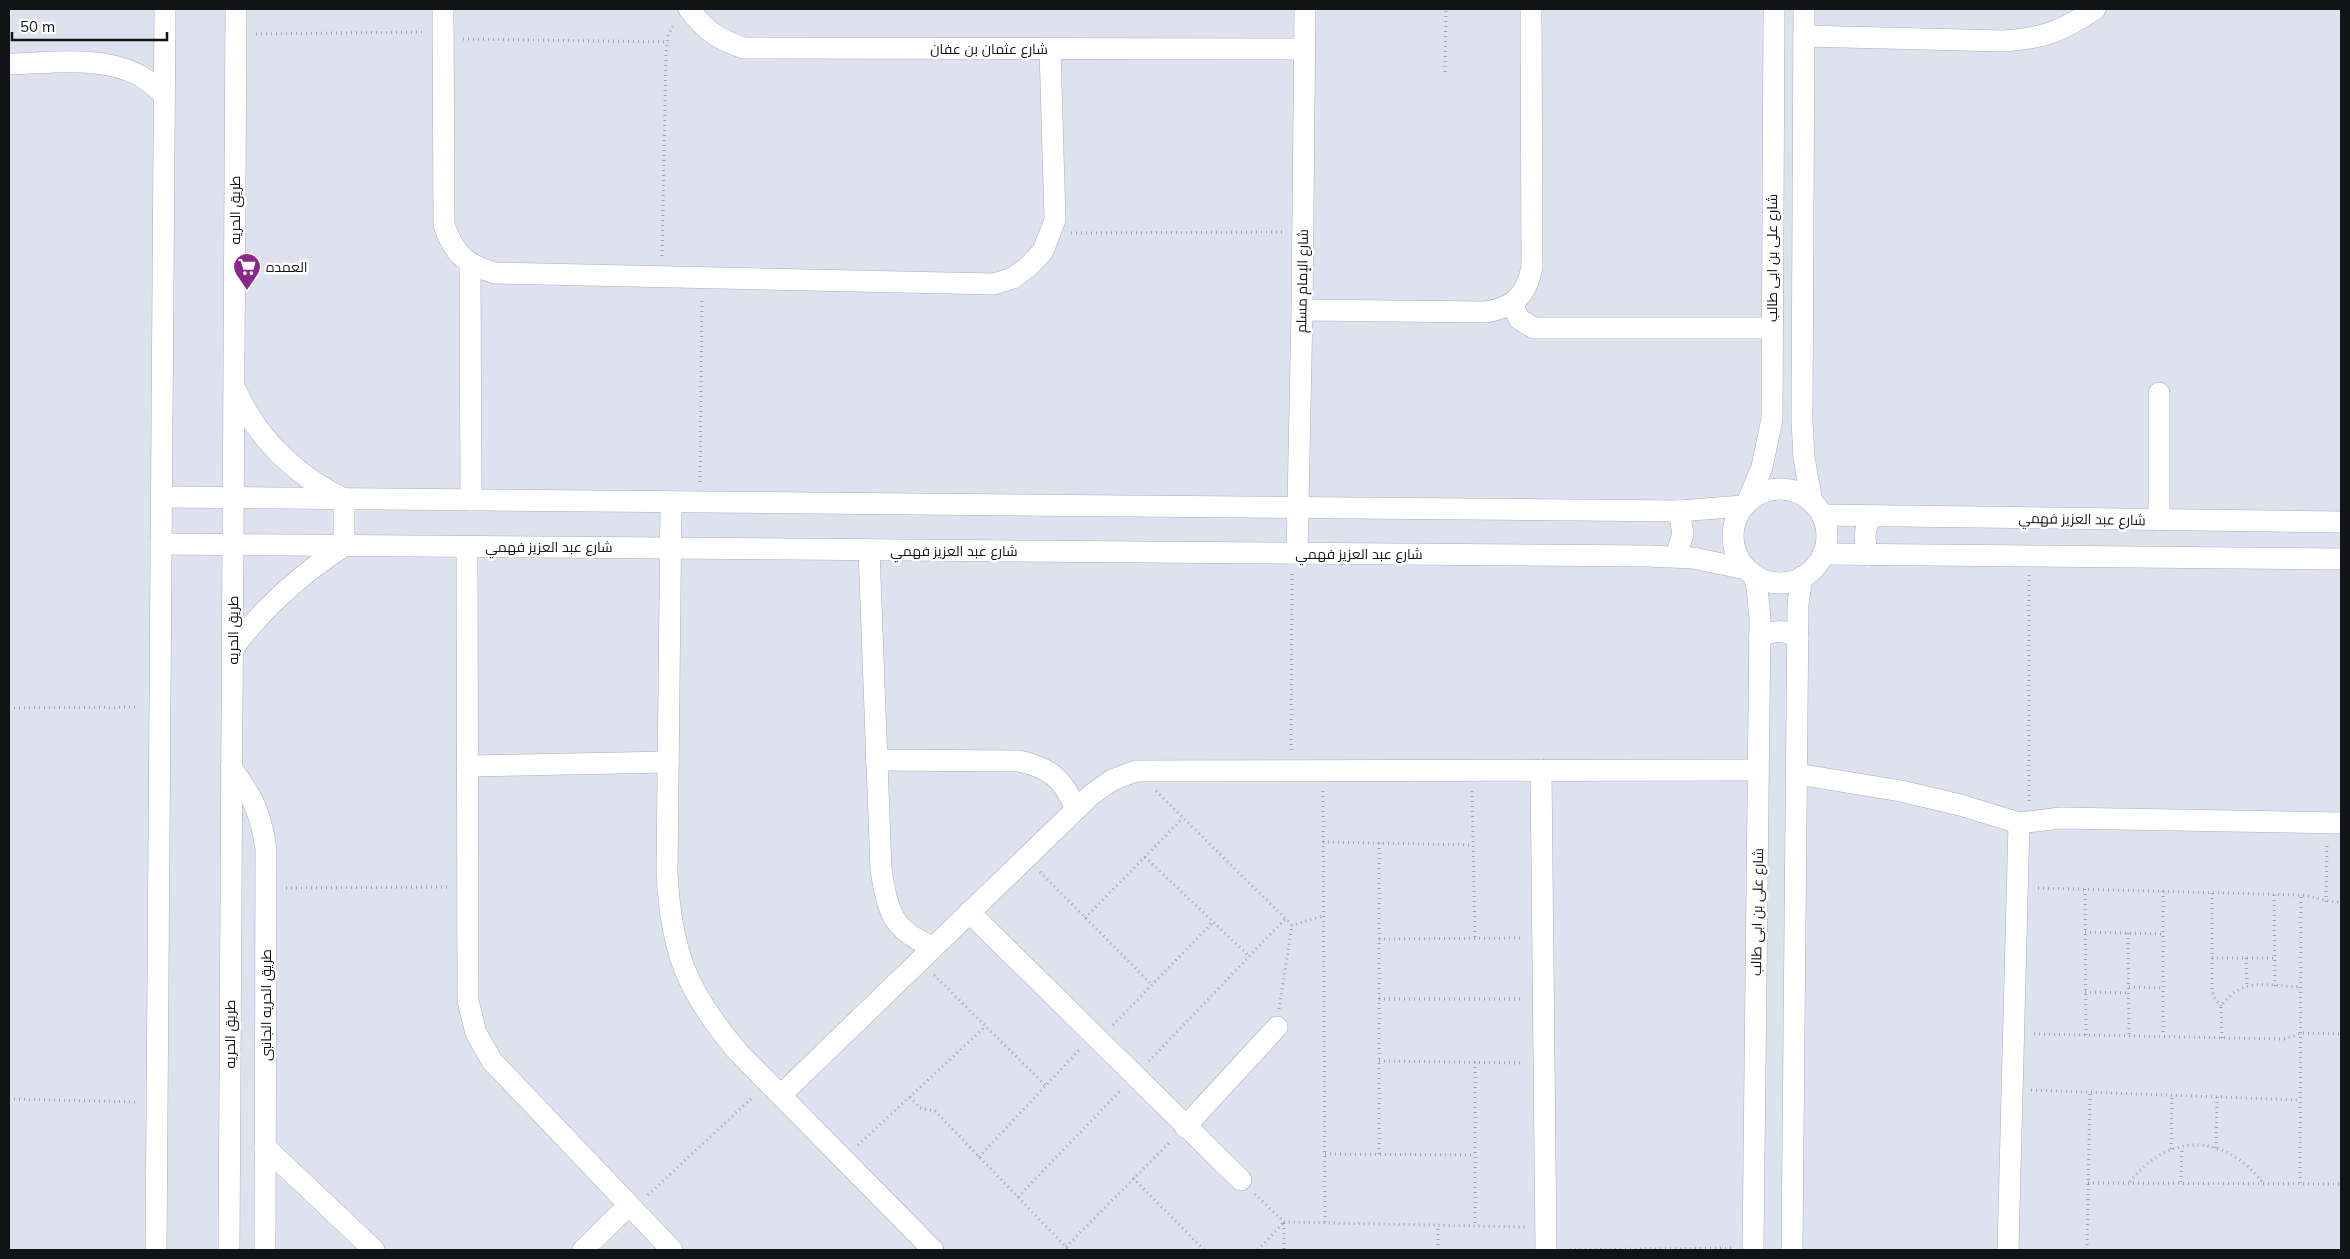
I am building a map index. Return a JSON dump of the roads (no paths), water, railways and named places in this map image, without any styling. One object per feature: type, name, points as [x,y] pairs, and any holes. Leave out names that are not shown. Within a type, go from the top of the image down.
[{"type":"street","points":[[147,1250],[156,1240],[165,9]]},
{"type":"street","name":"طريق الحريه","points":[[229,1250],[234,647],[236,9]]},
{"type":"street","points":[[443,9],[444,225],[450,242],[462,257],[477,268],[495,273],[994,284],[1013,278],[1030,266],[1043,251],[1052,233],[1055,220],[1050,49]]},
{"type":"street","name":"شارع الإمام مسلم","points":[[1294,553],[1298,508],[1302,310],[1304,9]]},
{"type":"street","points":[[1302,310],[1485,312],[1500,310],[1512,303],[1523,293],[1530,280],[1532,266],[1531,9]]},
{"type":"street","name":"شارع على بن ابى طالب","points":[[1745,504],[1762,467],[1772,419],[1774,9]]},
{"type":"street","points":[[1745,504],[1734,526],[1733,538],[1735,549],[1749,571],[1772,582],[1782,583],[1802,577],[1814,567],[1823,554],[1827,535],[1817,508],[1804,458],[1802,420],[1804,9]]},
{"type":"street","points":[[1804,36],[2003,41],[2036,38],[2068,27],[2095,9]]},
{"type":"street","name":"شارع عثمان بن عفان","points":[[682,15],[702,26],[721,40],[744,48],[1304,49]]},
{"type":"street","points":[[9,64],[83,62],[113,65],[141,76],[164,94]]},
{"type":"street","points":[[470,263],[471,500]]},
{"type":"street","points":[[1512,303],[1518,319],[1534,328],[1772,328]]},
{"type":"street","points":[[234,386],[254,425],[283,459],[301,475],[344,499]]},
{"type":"street","points":[[2159,393],[2159,520]]},
{"type":"street","points":[[1772,419],[1790,424],[1802,420]]},
{"type":"street","points":[[162,497],[1679,511],[1745,504],[1762,493],[1779,489],[1802,495],[1817,508]]},
{"type":"street","points":[[234,647],[249,627],[284,591],[344,546],[344,499]]},
{"type":"street","points":[[671,502],[668,762],[669,912],[677,951],[692,988],[712,1022],[774,1089],[933,1250]]},
{"type":"street","name":"شارع عبد العزيز فهمي","points":[[1817,508],[1871,516],[2341,522]]},
{"type":"street","points":[[1676,556],[1683,534],[1679,511]]},
{"type":"street","points":[[1869,555],[1865,546],[1864,535],[1871,516]]},
{"type":"street","name":"شارع عبد العزيز فهمي","points":[[161,544],[1676,556],[1720,562],[1749,571]]},
{"type":"street","points":[[467,547],[468,1001],[476,1033],[492,1061],[672,1250]]},
{"type":"street","points":[[869,550],[881,870],[889,910],[900,927],[915,940],[926,954]]},
{"type":"street","points":[[1823,554],[2341,559]]},
{"type":"street","name":"شارع على بن ابى طالب","points":[[1749,571],[1759,601],[1760,638],[1753,1249]]},
{"type":"street","points":[[1792,1250],[1798,638],[1799,589],[1802,577]]},
{"type":"street","points":[[1760,638],[1768,633],[1778,631],[1789,632],[1798,638]]},
{"type":"street","points":[[876,760],[1019,761],[1028,763],[1038,766],[1055,776],[1068,791],[1076,809]]},
{"type":"street","points":[[467,766],[668,762]]},
{"type":"street","name":"طريق الحريه الجانبى","points":[[232,768],[250,792],[262,819],[266,849],[265,1250]]},
{"type":"street","points":[[1541,770],[1546,1250]]},
{"type":"street","points":[[774,1089],[926,954],[1091,794],[1112,780],[1136,771],[1758,770]]},
{"type":"street","points":[[1796,774],[1900,791],[2024,822],[2060,818],[2334,823]]},
{"type":"street","points":[[2008,1250],[2018,887],[2024,822]]},
{"type":"street","points":[[969,912],[1185,1127],[1241,1180]]},
{"type":"street","points":[[1185,1127],[1276,1027]]},
{"type":"street","points":[[265,1148],[374,1250]]},
{"type":"street","points":[[583,1250],[631,1207]]},
{"type":"place","name":"العمده","points":[[247,291]]}]
